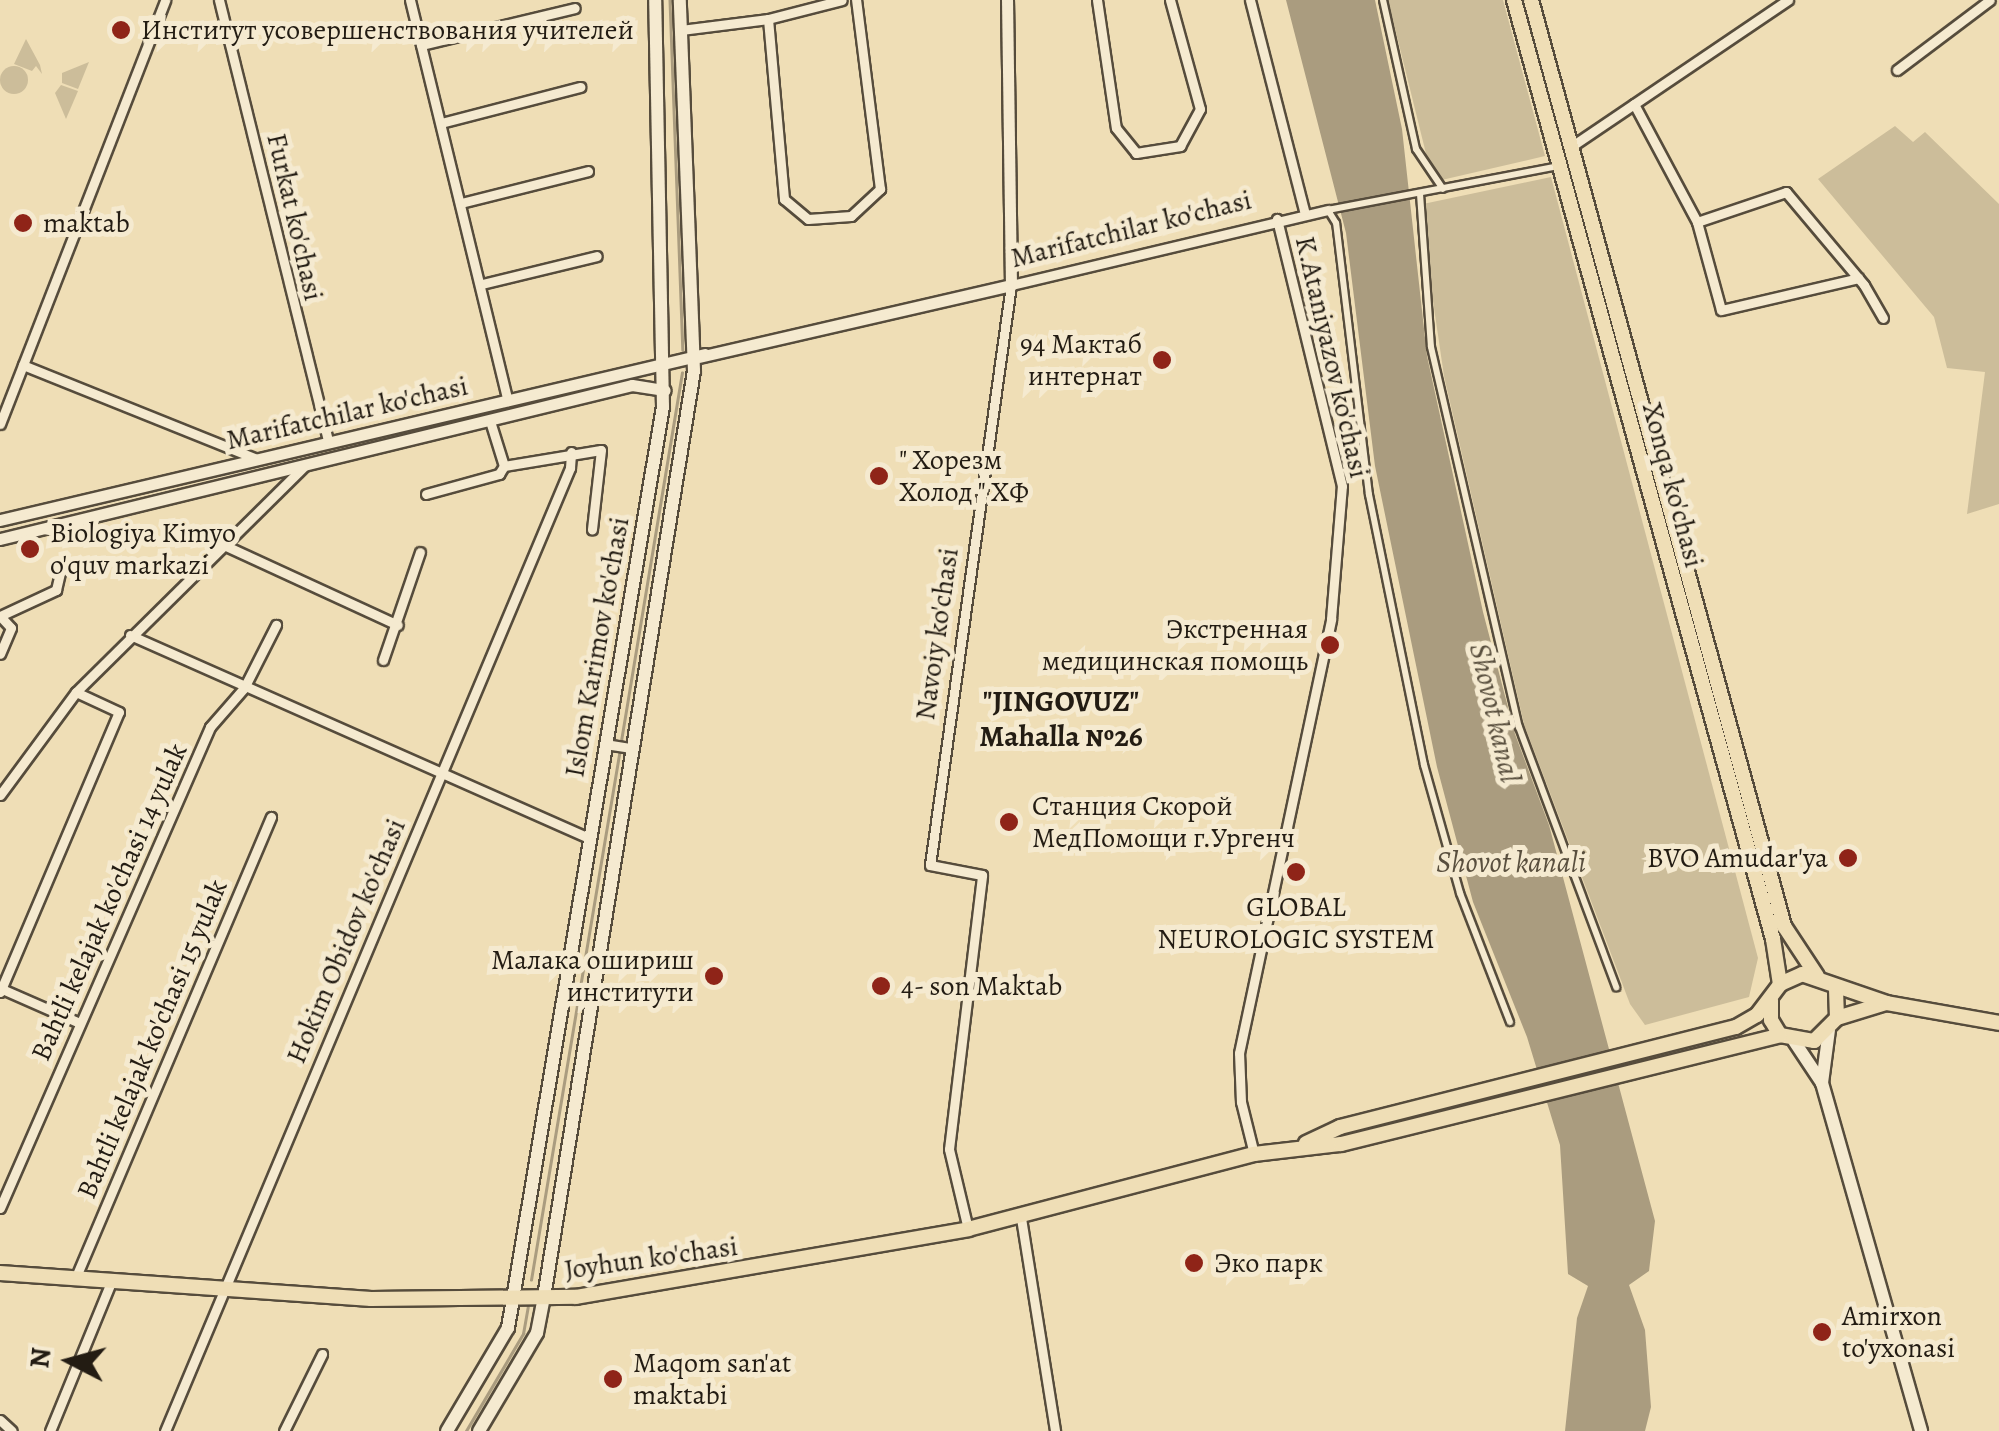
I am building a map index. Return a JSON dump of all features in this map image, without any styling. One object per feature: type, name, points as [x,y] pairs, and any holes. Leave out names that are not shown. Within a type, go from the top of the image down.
[{"type":"main road","name":"Islom Karimov ko'chasi","points":[[447,1431],[508,1328],[665,390],[656,0]]},
{"type":"main road","name":"Islom Karimov ko'chasi","points":[[479,1431],[536,1333],[544,1297],[630,748],[698,355],[680,0]]},
{"type":"main road","name":"Xonqa ko'chasi","points":[[1514,0],[1780,984]]},
{"type":"main road","name":"Xonqa ko'chasi","points":[[1531,0],[1784,926],[1817,976]]},
{"type":"main road","points":[[1743,838],[1758,834]]},
{"type":"main road","points":[[1467,1103],[1536,1080],[1736,1027],[1771,1000],[1780,984],[1796,975],[1817,976],[1836,990],[1887,1003],[1999,1022]]},
{"type":"main road","points":[[1822,1083],[1836,990]]},
{"type":"main road","points":[[1771,1000],[1787,1038],[1822,1083],[1921,1431]]},
{"type":"main road","points":[[1467,1103],[1537,1096],[1787,1038],[1814,1041],[1833,1024],[1887,1003]]},
{"type":"main road","name":"Joyhun ko'chasi","points":[[0,1273],[223,1289],[514,1298],[672,1283],[1021,1218],[1254,1154],[1341,1144],[1467,1103]]},
{"type":"street","points":[[0,424],[165,0]]},
{"type":"street","name":"Furkat ko'chasi","points":[[219,0],[328,443]]},
{"type":"street","points":[[410,0],[508,401]]},
{"type":"street","points":[[682,30],[768,20],[842,0]]},
{"type":"street","points":[[768,20],[784,200],[808,220],[851,216],[880,189],[856,0]]},
{"type":"street","name":"Navoiy ko'chasi","points":[[968,1230],[949,1149],[982,875],[930,865],[1011,285],[1007,0]]},
{"type":"street","points":[[1097,0],[1116,128],[1136,154],[1180,146],[1200,109],[1170,0]]},
{"type":"street","name":"K.Ataniyazov ko'chasi","points":[[1250,0],[1305,214]]},
{"type":"street","points":[[1382,0],[1416,149],[1443,190]]},
{"type":"street","points":[[1572,146],[1788,0]]},
{"type":"street","points":[[1897,70],[1990,0]]},
{"type":"street","points":[[421,45],[574,8]]},
{"type":"street","points":[[441,123],[580,86]]},
{"type":"street","points":[[1634,104],[1696,222],[1721,310],[1858,278]]},
{"type":"street","points":[[1510,1022],[1460,893],[1424,766],[1369,496],[1336,223],[1328,210],[1560,166]]},
{"type":"street","points":[[461,203],[588,171]]},
{"type":"street","points":[[1696,222],[1786,192],[1858,278],[1883,318]]},
{"type":"street","points":[[1420,194],[1432,347],[1519,726],[1616,988]]},
{"type":"street","name":"Marifatchilar ko'chasi","points":[[0,520],[666,361],[1328,210]]},
{"type":"street","name":"K.Ataniyazov ko'chasi","points":[[1254,1154],[1240,1102],[1240,1053],[1331,620],[1342,486],[1277,219]]},
{"type":"street","points":[[482,284],[597,256]]},
{"type":"street","points":[[23,365],[259,459]]},
{"type":"street","name":"Marifatchilar ko'chasi","points":[[0,539],[632,386],[665,390]]},
{"type":"street","points":[[426,494],[500,474],[504,466],[490,421]]},
{"type":"street","points":[[504,466],[601,450],[592,529]]},
{"type":"street","name":"Hokim Obidov ko'chasi","points":[[166,1431],[570,468],[571,452]]},
{"type":"street","points":[[0,796],[76,692],[304,467]]},
{"type":"street","points":[[226,546],[398,625]]},
{"type":"street","points":[[383,660],[420,552]]},
{"type":"street","points":[[0,654],[10,628],[0,616],[56,590],[60,572]]},
{"type":"street","name":"Bahtli kelajak ko'chasi 14 yulak","points":[[0,1208],[210,727],[244,688],[276,625]]},
{"type":"street","points":[[130,636],[440,777],[589,838]]},
{"type":"street","points":[[76,692],[119,712],[1,991],[80,1023]]},
{"type":"street","points":[[606,744],[630,748]]},
{"type":"street","name":"Bahtli kelajak ko'chasi 15 yulak","points":[[75,1280],[271,817]]},
{"type":"street","points":[[1021,1218],[1055,1431]]},
{"type":"street","points":[[50,1431],[110,1282]]},
{"type":"street","points":[[284,1431],[322,1354]]},
{"type":"street","points":[[0,1420],[12,1431]]},
{"type":"shaded area","points":[[1388,0],[1503,0],[1545,156],[1433,182]]},
{"type":"shaded area","points":[[26,39],[42,74],[36,66],[32,71],[14,64]]},
{"type":"shaded area","points":[[89,62],[78,89],[62,83],[62,73]]},
{"type":"shaded area","points":[[14,66],[24,70],[28,80],[24,90],[14,94],[4,90],[0,80],[4,70]]},
{"type":"shaded area","points":[[61,85],[78,91],[66,119],[55,93]]},
{"type":"shaded area","points":[[1895,126],[1913,142],[1925,132],[1999,204],[1999,504],[1967,514],[1985,372],[1947,368],[1934,317],[1818,179]]},
{"type":"shaded area","points":[[1551,177],[1758,958],[1749,997],[1645,1025],[1630,1004],[1524,724],[1444,376],[1427,260],[1423,204]]},
{"type":"water","name":"Shovot kanali","points":[[1286,0],[1375,0],[1402,129],[1427,356],[1483,612],[1515,734],[1549,825],[1655,1221],[1649,1271],[1629,1285],[1645,1330],[1651,1407],[1645,1431],[1565,1431],[1577,1318],[1588,1286],[1568,1274],[1560,1145],[1527,1037],[1473,902],[1437,767],[1375,466],[1346,233]]},
{"type":"waterway","points":[[670,0],[683,350]]},
{"type":"waterway","points":[[621,741],[682,373]]},
{"type":"waterway","points":[[531,1280],[620,749]]},
{"type":"waterway","points":[[466,1431],[523,1334],[528,1307]]},
{"type":"place","name":"Институт усовершенствования учителей","points":[[121,30]]},
{"type":"place","name":"maktab","points":[[23,223]]},
{"type":"place","name":"94 Мактаб интернат","points":[[1162,360]]},
{"type":"place","name":"\" Хорезм Холод \" ХФ","points":[[879,476]]},
{"type":"place","name":"Biologiya Kimyo o'quv markazi","points":[[30,549]]},
{"type":"place","name":"Экстренная медицинская помощь","points":[[1330,645]]},
{"type":"place","name":"Станция Скорой МедПомощи г.Ургенч","points":[[1009,822]]},
{"type":"place","name":"BVO Amudar'ya","points":[[1848,858]]},
{"type":"place","name":"GLOBAL NEUROLOGIC SYSTEM","points":[[1296,872]]},
{"type":"place","name":"Малака ошириш институти","points":[[714,976]]},
{"type":"place","name":"4- son Maktab","points":[[881,986]]},
{"type":"place","name":"Эко парк","points":[[1194,1263]]},
{"type":"place","name":"Amirxon to'yxonasi","points":[[1822,1332]]},
{"type":"place","name":"Maqom san'at maktabi","points":[[613,1379]]},
{"type":"district","name":"\"JINGOVUZ\" Mahalla №26","points":[[1061,718]]},
{"type":"water label","name":"Shovot kanal","points":[[1495,713]]}]
